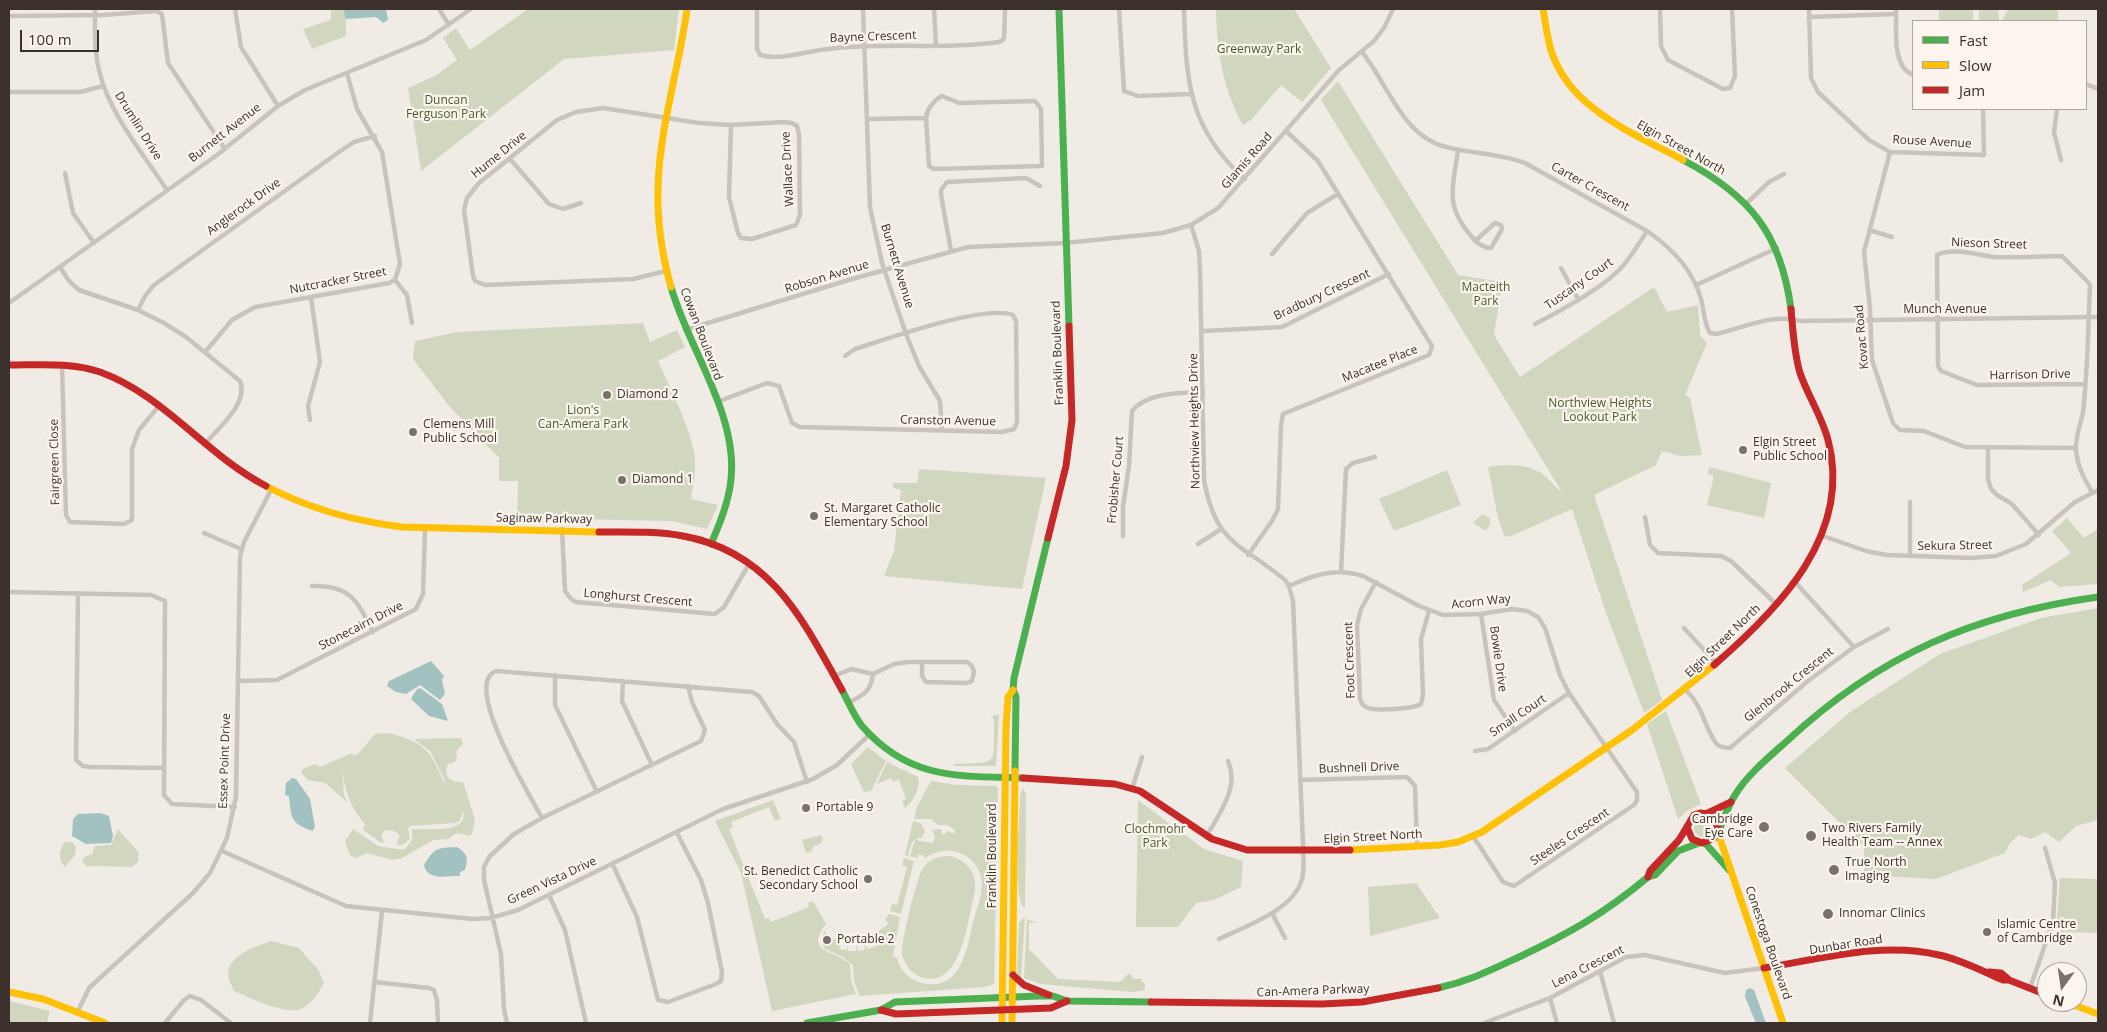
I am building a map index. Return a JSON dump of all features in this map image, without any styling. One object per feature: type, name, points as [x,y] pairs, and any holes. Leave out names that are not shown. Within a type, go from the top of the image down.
[{"type":"street","name":"Drumlin Drive","points":[[95,9],[96,57],[103,86],[112,106],[167,190]]},
{"type":"street","points":[[235,9],[241,48],[278,106]]},
{"type":"street","points":[[439,9],[449,25]]},
{"type":"street","name":"Burnett Avenue","points":[[9,301],[60,267],[225,149],[278,106],[305,90],[426,40],[471,9]]},
{"type":"street","name":"Cowan Boulevard","points":[[687,9],[680,63],[660,157],[658,213],[666,271],[685,330],[717,402],[728,439],[732,468],[729,494],[711,544]]},
{"type":"street","name":"Bayne Crescent","points":[[757,9],[757,49],[760,55],[789,56],[828,49],[999,42],[1004,39],[1006,33],[1005,9]]},
{"type":"street","name":"Burnett Avenue","points":[[863,9],[870,207],[874,234],[918,366],[940,401],[942,430]]},
{"type":"street","points":[[934,9],[936,45]]},
{"type":"street","name":"Franklin Boulevard","points":[[1002,1023],[1005,777],[1008,697],[1013,690],[1020,647],[1066,466],[1072,420],[1059,9]]},
{"type":"street","points":[[1119,9],[1124,92],[1138,96],[1191,94]]},
{"type":"street","points":[[1184,9],[1186,70],[1191,94],[1209,136],[1219,151],[1245,179]]},
{"type":"street","name":"Glamis Road","points":[[1065,243],[1163,233],[1192,225],[1218,208],[1339,70],[1380,35],[1393,9]]},
{"type":"street","name":"Elgin Street North","points":[[1015,778],[1115,784],[1132,789],[1155,799],[1206,836],[1224,844],[1247,850],[1303,850],[1449,844],[1473,836],[1606,747],[1686,690],[1717,664],[1776,604],[1810,562],[1823,536],[1833,500],[1832,464],[1823,424],[1798,364],[1785,266],[1777,248],[1764,224],[1747,203],[1706,172],[1605,118],[1580,97],[1566,81],[1556,62],[1550,47],[1543,9]]},
{"type":"street","points":[[1660,9],[1661,46],[1668,60],[1723,89],[1730,88],[1735,76],[1732,9]]},
{"type":"street","name":"Rouse Avenue","points":[[1809,9],[1811,78],[1818,92],[1869,140],[1890,152],[1984,155],[1983,110]]},
{"type":"street","points":[[9,16],[95,15],[156,11],[162,14],[168,63],[225,149]]},
{"type":"street","points":[[1809,18],[1896,11],[1901,64],[1907,73],[1912,75]]},
{"type":"street","name":"Carter Crescent","points":[[1362,52],[1408,123],[1428,140],[1458,150],[1504,156],[1525,163],[1647,231],[1674,252],[1696,285],[1710,333],[1723,333],[1764,320],[1792,319]]},
{"type":"street","name":"Nutcracker Street","points":[[205,352],[232,320],[247,310],[389,283],[395,280],[400,264],[382,152],[375,136],[357,109],[347,73]]},
{"type":"street","points":[[9,92],[80,92],[103,86]]},
{"type":"street","points":[[942,96],[958,103],[1035,101],[1041,109],[1042,166],[934,170],[929,166],[926,118],[927,112],[937,98],[942,96]]},
{"type":"street","name":"Hume Drive","points":[[666,271],[633,279],[485,285],[476,281],[465,204],[471,191],[557,120],[576,112],[603,108],[667,117]]},
{"type":"street","points":[[2057,110],[2054,132],[2062,160]]},
{"type":"street","name":"Wallace Drive","points":[[667,117],[698,123],[731,125],[784,122],[797,126],[800,215],[796,225],[752,239],[741,238],[729,197],[731,125]]},
{"type":"street","points":[[867,119],[926,118]]},
{"type":"street","name":"Macatee Place","points":[[1248,555],[1272,521],[1278,509],[1283,414],[1429,355],[1432,346],[1318,161],[1286,131]]},
{"type":"street","name":"Anglerock Drive","points":[[138,310],[145,296],[154,285],[339,152],[354,142],[375,136]]},
{"type":"street","points":[[1458,150],[1452,206],[1475,241],[1484,247],[1491,248],[1502,232],[1501,225],[1491,224],[1475,241]]},
{"type":"street","name":"Kovac Road","points":[[1890,152],[1864,252],[1874,370],[1895,427],[1904,431],[1933,434],[1965,447],[2076,448]]},
{"type":"street","points":[[510,159],[548,204],[563,209],[581,203]]},
{"type":"street","points":[[65,173],[73,213],[94,243]]},
{"type":"street","points":[[1747,203],[1769,182],[1784,174]]},
{"type":"street","points":[[951,251],[941,195],[941,190],[947,182],[1026,178],[1040,186]]},
{"type":"street","points":[[1272,254],[1307,213],[1338,194]]},
{"type":"street","name":"Northview Heights Drive","points":[[1192,225],[1199,251],[1203,331],[1204,480],[1210,506],[1221,529],[1236,546],[1280,576],[1289,586]]},
{"type":"street","points":[[1869,230],[1892,237]]},
{"type":"street","name":"Tuscany Court","points":[[1535,324],[1578,299],[1621,268],[1647,231]]},
{"type":"street","name":"Robson Avenue","points":[[685,330],[951,251],[988,246],[1065,243]]},
{"type":"street","points":[[1696,285],[1777,248]]},
{"type":"street","name":"Nieson Street","points":[[1937,319],[1936,260],[1937,255],[1942,252],[1996,257],[2064,256],[2090,285],[2089,318]]},
{"type":"street","points":[[60,267],[73,285],[84,293],[138,310],[186,337],[240,381],[243,389],[240,402],[206,443]]},
{"type":"street","points":[[1561,268],[1578,299]]},
{"type":"street","name":"Bradbury Crescent","points":[[1203,331],[1282,327],[1389,274]]},
{"type":"street","points":[[395,280],[407,295],[412,322]]},
{"type":"street","points":[[310,420],[308,406],[320,362],[311,297]]},
{"type":"street","name":"Cranston Avenue","points":[[717,402],[767,382],[775,383],[782,391],[792,423],[800,427],[1002,432],[1014,429],[1018,414],[1016,321],[1013,315],[1007,312],[976,314],[906,334]]},
{"type":"street","points":[[2089,318],[2083,411],[2076,448],[2079,468],[2092,492]]},
{"type":"street","name":"Munch Avenue","points":[[1792,319],[1800,321],[2098,318]]},
{"type":"street","name":"Harrison Drive","points":[[1937,319],[1938,366],[1941,371],[1977,385],[2085,384]]},
{"type":"street","points":[[845,356],[855,348],[906,334]]},
{"type":"street","name":"Saginaw Parkway","points":[[9,365],[62,365],[99,372],[124,382],[159,406],[234,466],[271,490],[333,515],[370,523],[426,528],[562,529],[664,533],[685,536],[711,544],[749,564],[780,589],[810,630],[848,703],[869,735],[893,755],[916,767],[949,775],[1015,778]]},
{"type":"street","name":"Fairgreen Close","points":[[62,365],[66,515],[70,522],[124,524],[132,520],[132,449],[139,430],[159,406]]},
{"type":"street","name":"Frobisher Court","points":[[1123,536],[1123,507],[1129,466],[1132,411],[1138,406],[1167,393],[1203,392]]},
{"type":"street","points":[[1988,448],[1988,479],[1991,489],[2012,504],[2039,534]]},
{"type":"street","points":[[1341,572],[1346,469],[1353,463],[1375,457]]},
{"type":"street","name":"Essex Point Drive","points":[[78,1011],[89,988],[202,884],[222,851],[235,808],[241,549],[271,490]]},
{"type":"street","name":"Sekura Street","points":[[1823,536],[1866,551],[1910,556],[1996,556],[2026,544],[2075,502],[2098,490]]},
{"type":"street","points":[[1910,502],[1910,556]]},
{"type":"street","points":[[1645,517],[1650,545],[1658,553],[1721,556],[1731,561],[1776,604]]},
{"type":"street","name":"Stonecairn Drive","points":[[238,680],[277,680],[416,609],[423,594],[426,528]]},
{"type":"street","name":"Longhurst Crescent","points":[[562,529],[565,591],[576,602],[715,614],[724,607],[749,564]]},
{"type":"street","points":[[1198,544],[1221,529]]},
{"type":"street","points":[[204,533],[241,549]]},
{"type":"street","name":"Acorn Way","points":[[1289,586],[1314,575],[1341,572],[1358,574],[1429,611],[1451,616],[1518,609],[1527,611],[1538,617],[1545,628],[1560,675],[1569,694],[1606,747]]},
{"type":"street","name":"Foot Crescent","points":[[1376,582],[1361,609],[1357,625],[1360,699],[1364,706],[1372,709],[1413,708],[1420,704],[1424,695],[1422,639],[1429,611]]},
{"type":"street","name":"Glenbrook Crescent","points":[[1686,690],[1699,707],[1716,743],[1722,747],[1730,748],[1784,699],[1854,647],[1795,582]]},
{"type":"street","points":[[312,586],[327,586],[352,595],[373,632]]},
{"type":"street","points":[[1219,939],[1272,913],[1293,898],[1300,887],[1303,874],[1293,601],[1289,586]]},
{"type":"street","points":[[9,592],[151,595],[166,601],[164,795],[172,804],[235,808]]},
{"type":"street","points":[[78,594],[76,760],[83,766],[90,767],[164,768]]},
{"type":"street","points":[[1718,831],[1715,818],[1708,813],[1699,812],[1694,815],[1687,827],[1690,836],[1702,843],[1714,838],[1729,812],[1731,802],[1745,783],[1816,714],[1852,686],[1883,666],[1944,635],[1985,620],[2053,603],[2098,597]]},
{"type":"street","name":"Bowie Drive","points":[[1481,614],[1494,700],[1515,731]]},
{"type":"street","points":[[1684,628],[1717,664]]},
{"type":"street","points":[[1854,647],[1888,630]]},
{"type":"street","points":[[834,676],[851,669],[873,674],[894,664],[922,662],[967,662],[974,671],[972,681],[966,684],[926,682],[922,676],[922,662]]},
{"type":"street","points":[[542,818],[493,722],[486,700],[486,686],[489,675],[496,671],[746,690],[756,693],[777,724],[794,742],[807,782]]},
{"type":"street","points":[[848,703],[867,693],[872,685],[873,674]]},
{"type":"street","points":[[555,675],[555,706],[597,792]]},
{"type":"street","points":[[623,681],[622,701],[652,765]]},
{"type":"street","points":[[507,1023],[504,1009],[501,954],[491,918],[484,880],[486,862],[504,841],[542,818],[697,744],[703,738],[705,730],[692,702],[688,686]]},
{"type":"street","name":"Franklin Boulevard","points":[[1012,1023],[1016,697],[1013,690]]},
{"type":"street","name":"Small Court","points":[[1475,751],[1488,749],[1569,694]]},
{"type":"street","name":"Green Vista Drive","points":[[222,851],[337,903],[382,911],[472,919],[491,918],[518,910],[723,809],[807,782],[837,765],[869,735]]},
{"type":"street","name":"Steeles Crescent","points":[[1473,836],[1503,882],[1510,885],[1517,884],[1636,803],[1637,792],[1606,747]]},
{"type":"street","points":[[1132,789],[1142,758]]},
{"type":"street","points":[[1206,836],[1228,798],[1233,779],[1228,761]]},
{"type":"street","name":"Bushnell Drive","points":[[1300,780],[1407,777],[1415,786],[1417,846]]},
{"type":"street","points":[[1708,813],[1731,802]]},
{"type":"street","name":"Can-Amera Parkway","points":[[1648,877],[1650,871],[1674,846],[1687,827]]},
{"type":"street","name":"Conestoga Boulevard","points":[[1718,831],[1721,846],[1731,865],[1730,871]]},
{"type":"street","points":[[612,863],[637,916],[658,1000],[668,1002],[716,984],[721,981],[722,972],[708,903],[701,880],[677,833]]},
{"type":"street","name":"Can-Amera Parkway","points":[[807,1023],[881,1010],[895,1002],[1053,996],[1067,1001],[1322,1004],[1362,1002],[1406,995],[1468,981],[1570,933],[1614,905],[1648,877],[1656,875],[1684,847],[1702,843]]},
{"type":"street","name":"Conestoga Boulevard","points":[[1702,843],[1730,871],[1783,1023]]},
{"type":"street","points":[[2030,988],[2053,922],[2055,883],[2045,848]]},
{"type":"street","points":[[549,895],[567,938],[586,1023]]},
{"type":"street","points":[[370,1023],[382,911]]},
{"type":"street","points":[[1272,913],[1285,938]]},
{"type":"street","name":"Dunbar Road","points":[[1764,968],[1870,951],[1905,950],[1937,954],[1989,972],[1995,971],[2005,975],[2009,980],[2037,991]]},
{"type":"street","name":"Lena Crescent","points":[[1484,1023],[1499,1021],[1550,998],[1626,957],[1637,955],[1725,973],[1764,968]]},
{"type":"street","points":[[1600,971],[1614,1023]]},
{"type":"street","points":[[1013,975],[1024,985],[1053,996]]},
{"type":"street","points":[[375,982],[434,990],[437,1000],[438,1023]]},
{"type":"street","points":[[9,992],[43,999],[105,1023]]},
{"type":"street","points":[[165,1023],[184,1000],[190,996],[201,1000],[231,1023]]},
{"type":"street","points":[[1550,998],[1557,1023]]},
{"type":"street","name":"Can-Amera Parkway","points":[[881,1010],[896,1014],[1052,1008],[1067,1001]]},
{"type":"green space","points":[[331,9],[346,9],[346,36],[312,49],[303,29],[331,20]]},
{"type":"green space","name":"Duncan Ferguson Park","points":[[528,9],[679,9],[674,50],[564,59],[421,171],[408,88],[435,76],[457,60],[443,38],[456,28],[470,50]]},
{"type":"green space","name":"Greenway Park","points":[[1216,9],[1294,9],[1331,68],[1302,102],[1281,85],[1252,119],[1243,125],[1225,83],[1219,54]]},
{"type":"green space","points":[[1939,9],[1973,9],[1973,20],[1939,20]]},
{"type":"green space","points":[[1979,9],[1998,9],[1999,20],[1979,20]]},
{"type":"green space","points":[[2008,9],[2058,9],[2058,20],[2002,20]]},
{"type":"green space","name":"Northview Heights Lookout Park","points":[[1338,81],[1458,275],[1502,282],[1494,335],[1520,377],[1654,287],[1667,312],[1698,305],[1700,335],[1707,343],[1685,395],[1690,398],[1702,455],[1681,456],[1662,451],[1656,465],[1594,495],[1662,700],[1644,713],[1606,613],[1572,509],[1509,537],[1504,535],[1498,518],[1488,467],[1510,465],[1532,469],[1545,476],[1562,492],[1321,100]]},
{"type":"green space","name":"Lion's Can-Amera Park","points":[[643,323],[650,342],[677,330],[685,347],[658,361],[683,417],[694,452],[695,470],[691,499],[718,505],[707,529],[672,521],[517,518],[518,481],[499,481],[499,458],[449,406],[413,359],[415,341],[457,332]]},
{"type":"green space","points":[[1709,467],[1771,483],[1764,518],[1707,505],[1714,476],[1708,474]]},
{"type":"green space","points":[[919,469],[1046,478],[1022,589],[884,576],[894,551],[901,490],[893,488],[893,483],[917,483]]},
{"type":"green space","points":[[1447,470],[1461,505],[1394,531],[1379,499]]},
{"type":"green space","points":[[1482,514],[1490,518],[1490,524],[1486,531],[1473,523]]},
{"type":"green space","points":[[2067,518],[2084,538],[2098,529],[2098,584],[2059,587],[2051,580],[2023,592],[2022,585],[2071,553],[2052,531]]},
{"type":"green space","points":[[2098,608],[2098,817],[2095,821],[2076,826],[2059,842],[2045,832],[2031,839],[2019,835],[2010,843],[2005,853],[1936,879],[1864,875],[1864,847],[1785,768],[1850,712],[1940,654],[2041,618]]},
{"type":"green space","points":[[1666,711],[1701,804],[1687,811],[1678,819],[1647,724]]},
{"type":"green space","points":[[994,715],[999,715],[996,766],[954,766],[954,764],[980,763],[991,758],[994,746],[994,719],[991,718]]},
{"type":"green space","points":[[388,733],[409,739],[423,748],[434,761],[443,781],[446,783],[431,752],[414,739],[461,738],[463,743],[456,752],[457,758],[455,762],[448,764],[446,772],[451,780],[463,782],[475,820],[472,834],[467,836],[458,833],[449,839],[434,840],[402,858],[392,860],[367,853],[355,858],[350,855],[345,841],[353,829],[378,846],[404,850],[412,840],[412,829],[445,829],[460,824],[463,819],[463,811],[460,821],[455,823],[410,826],[408,829],[410,839],[403,845],[396,845],[400,836],[395,831],[384,831],[381,835],[384,842],[381,843],[363,830],[365,824],[355,811],[349,797],[342,767],[344,795],[348,803],[325,783],[308,780],[301,772],[303,769],[315,764],[320,767],[350,754],[354,754],[351,757],[358,754],[375,734]]},
{"type":"green space","points":[[868,747],[886,761],[871,791],[864,792],[851,764]]},
{"type":"green space","points":[[887,762],[918,777],[916,794],[905,808],[902,801],[906,799],[899,780],[893,781],[891,778],[877,784]]},
{"type":"green space","points":[[931,781],[956,785],[996,786],[998,788],[994,984],[984,987],[860,996],[854,981],[853,965],[843,957],[825,949],[821,941],[824,931],[830,937],[840,942],[839,949],[847,950],[848,944],[848,951],[856,951],[856,945],[858,951],[865,950],[864,944],[868,949],[875,947],[874,941],[877,946],[883,942],[880,936],[870,937],[889,923],[885,920],[889,914],[900,917],[893,956],[897,958],[900,967],[906,974],[913,980],[922,983],[935,984],[946,981],[954,975],[965,956],[981,894],[982,882],[978,868],[966,856],[958,852],[941,851],[924,859],[924,856],[919,854],[917,858],[910,856],[915,840],[933,843],[935,837],[932,830],[941,829],[943,835],[948,831],[954,834],[955,830],[947,825],[938,825],[931,819],[914,819],[917,807]]},
{"type":"green space","points":[[1023,788],[1026,795],[1025,908],[1021,902],[1018,874],[1020,795]]},
{"type":"green space","points":[[773,800],[781,819],[775,821],[769,807],[731,822],[733,827],[729,829],[765,919],[769,918],[771,922],[809,907],[808,903],[813,901],[826,924],[818,941],[820,946],[850,964],[851,981],[856,994],[772,1011],[741,873],[715,821]]},
{"type":"green space","name":"Clochmohr Park","points":[[1138,800],[1204,849],[1243,861],[1241,887],[1214,900],[1196,903],[1178,927],[1136,927]]},
{"type":"green space","points":[[1703,819],[1709,822],[1712,828],[1709,834],[1703,837],[1697,834],[1694,828],[1697,822]]},
{"type":"green space","points":[[913,821],[921,823],[925,831],[922,838],[916,839],[912,843],[908,856],[905,855]]},
{"type":"green space","points":[[118,829],[139,853],[138,862],[132,867],[86,866],[82,861],[86,856],[92,854],[95,846],[111,845]]},
{"type":"green space","points":[[821,835],[823,839],[821,843],[813,847],[811,852],[806,853],[802,840]]},
{"type":"green space","points":[[65,842],[72,842],[76,847],[75,855],[65,867],[62,864],[60,855],[61,848]]},
{"type":"green space","points":[[950,856],[966,864],[974,878],[975,891],[966,933],[954,963],[946,973],[935,978],[921,977],[909,968],[902,954],[910,910],[923,868],[928,862]]},
{"type":"green space","points":[[904,858],[914,861],[901,914],[890,911],[892,904],[897,905],[907,867],[902,866]]},
{"type":"green space","points":[[2060,878],[2098,879],[2098,933],[2056,932]]},
{"type":"green space","points":[[1416,883],[1440,918],[1370,936],[1368,887]]},
{"type":"green space","points":[[1025,916],[1021,980],[1017,973],[1019,923]]},
{"type":"green space","points":[[1027,917],[1028,920],[1038,922],[1029,923],[1029,949],[1058,979],[1120,982],[1128,974],[1131,974],[1133,979],[1142,979],[1142,982],[1145,983],[1145,990],[1132,992],[1041,984],[1024,978]]},
{"type":"green space","points":[[271,941],[299,948],[319,971],[324,983],[314,1000],[302,1008],[291,1010],[265,1004],[234,991],[229,981],[229,968],[238,957],[244,952]]},
{"type":"green space","points":[[9,1001],[50,1011],[47,1023],[9,1023]]},
{"type":"water","points":[[343,9],[386,9],[388,20],[383,23],[376,17],[346,19]]},
{"type":"water","points":[[431,661],[444,676],[442,680],[445,694],[440,700],[420,685],[406,694],[396,692],[387,686],[389,681]]},
{"type":"water","points":[[420,688],[442,704],[448,721],[429,716],[411,699],[417,689]]},
{"type":"water","points":[[292,778],[296,779],[310,799],[315,827],[313,831],[296,823],[290,810],[289,796],[285,795],[286,783]]},
{"type":"water","points":[[100,813],[109,816],[113,836],[111,843],[86,844],[72,836],[73,819],[78,814]]},
{"type":"water","points":[[457,847],[465,854],[467,859],[465,870],[460,872],[460,876],[433,876],[426,870],[424,865],[434,852],[441,848]]},
{"type":"water","points":[[1750,988],[1754,990],[1766,1023],[1756,1023],[1745,997],[1746,990]]},
{"type":"traffic: fast","points":[[1059,9],[1069,326]]},
{"type":"traffic: fast","points":[[1683,160],[1727,188],[1744,203],[1758,220],[1770,238],[1779,259],[1791,309]]},
{"type":"traffic: fast","points":[[671,287],[720,406],[727,430],[731,455],[731,479],[726,504],[711,544]]},
{"type":"traffic: fast","points":[[1015,771],[1016,697],[1013,690],[1014,678],[1048,538]]},
{"type":"traffic: fast","points":[[1719,830],[1735,795],[1759,766],[1822,711],[1857,685],[1893,662],[1931,643],[1970,627],[2010,615],[2098,597]]},
{"type":"traffic: fast","points":[[842,690],[862,726],[880,744],[898,757],[916,766],[956,775],[1023,778]]},
{"type":"traffic: fast","points":[[1438,988],[1489,971],[1571,931],[1602,912],[1648,877],[1655,875],[1678,851],[1699,843]]},
{"type":"traffic: fast","points":[[1705,843],[1730,871]]},
{"type":"traffic: fast","points":[[807,1023],[881,1010],[895,1002],[1038,996],[1053,996],[1067,1001],[1151,1002]]},
{"type":"traffic: slow","points":[[671,287],[659,227],[659,166],[687,9]]},
{"type":"traffic: slow","points":[[1543,9],[1550,47],[1559,68],[1571,87],[1604,116],[1644,140],[1683,160]]},
{"type":"traffic: slow","points":[[266,486],[332,513],[402,527],[599,532]]},
{"type":"traffic: slow","points":[[1350,850],[1440,845],[1458,842],[1482,832],[1632,730],[1714,665]]},
{"type":"traffic: slow","points":[[1002,1023],[1006,728],[1008,697],[1013,690]]},
{"type":"traffic: slow","points":[[1012,1023],[1015,771]]},
{"type":"traffic: slow","points":[[1718,833],[1783,1023]]},
{"type":"traffic: slow","points":[[9,992],[43,999],[105,1023]]},
{"type":"traffic: slow","points":[[2087,1010],[2098,1014]]},
{"type":"traffic: jam","points":[[1714,665],[1763,619],[1805,567],[1820,538],[1830,507],[1833,474],[1828,440],[1800,373],[1795,350],[1791,309]]},
{"type":"traffic: jam","points":[[1048,538],[1066,466],[1072,420],[1069,326]]},
{"type":"traffic: jam","points":[[9,365],[78,367],[100,372],[123,382],[165,410],[244,473],[266,486]]},
{"type":"traffic: jam","points":[[599,532],[673,534],[713,544],[739,557],[762,573],[781,593],[798,615],[842,690]]},
{"type":"traffic: jam","points":[[1023,778],[1115,784],[1140,791],[1212,839],[1247,850],[1350,850]]},
{"type":"traffic: jam","points":[[1708,813],[1731,802]]},
{"type":"traffic: jam","points":[[1648,877],[1650,871],[1679,840],[1694,815],[1700,813],[1710,814],[1718,827],[1714,838],[1702,843],[1692,839],[1687,827]]},
{"type":"traffic: jam","points":[[1764,968],[1852,953],[1896,950],[1918,951],[1956,960],[2003,980],[2009,980],[2037,991]]},
{"type":"traffic: jam","points":[[1989,972],[2001,973],[2009,980]]},
{"type":"traffic: jam","points":[[1013,975],[1024,985],[1049,995]]},
{"type":"traffic: jam","points":[[1151,1002],[1322,1004],[1362,1002],[1438,988]]},
{"type":"traffic: jam","points":[[881,1010],[896,1014],[1051,1008],[1067,1001]]},
{"type":"place","name":"Diamond 2","points":[[607,395]]},
{"type":"place","name":"Clemens Mill Public School","points":[[413,432]]},
{"type":"place","name":"Elgin Street Public School","points":[[1743,450]]},
{"type":"place","name":"Diamond 1","points":[[622,480]]},
{"type":"place","name":"St. Margaret Catholic Elementary School","points":[[814,516]]},
{"type":"place","name":"Portable 9","points":[[806,808]]},
{"type":"place","name":"Cambridge Eye Care","points":[[1764,827]]},
{"type":"place","name":"Two Rivers Family Health Team -- Annex","points":[[1811,836]]},
{"type":"place","name":"True North Imaging","points":[[1834,870]]},
{"type":"place","name":"St. Benedict Catholic Secondary School","points":[[868,879]]},
{"type":"place","name":"Innomar Clinics","points":[[1828,914]]},
{"type":"place","name":"Islamic Centre of Cambridge","points":[[1987,932]]},
{"type":"place","name":"Portable 2","points":[[827,940]]},
{"type":"park label","name":"Macteith Park","points":[[1486,295]]}]
